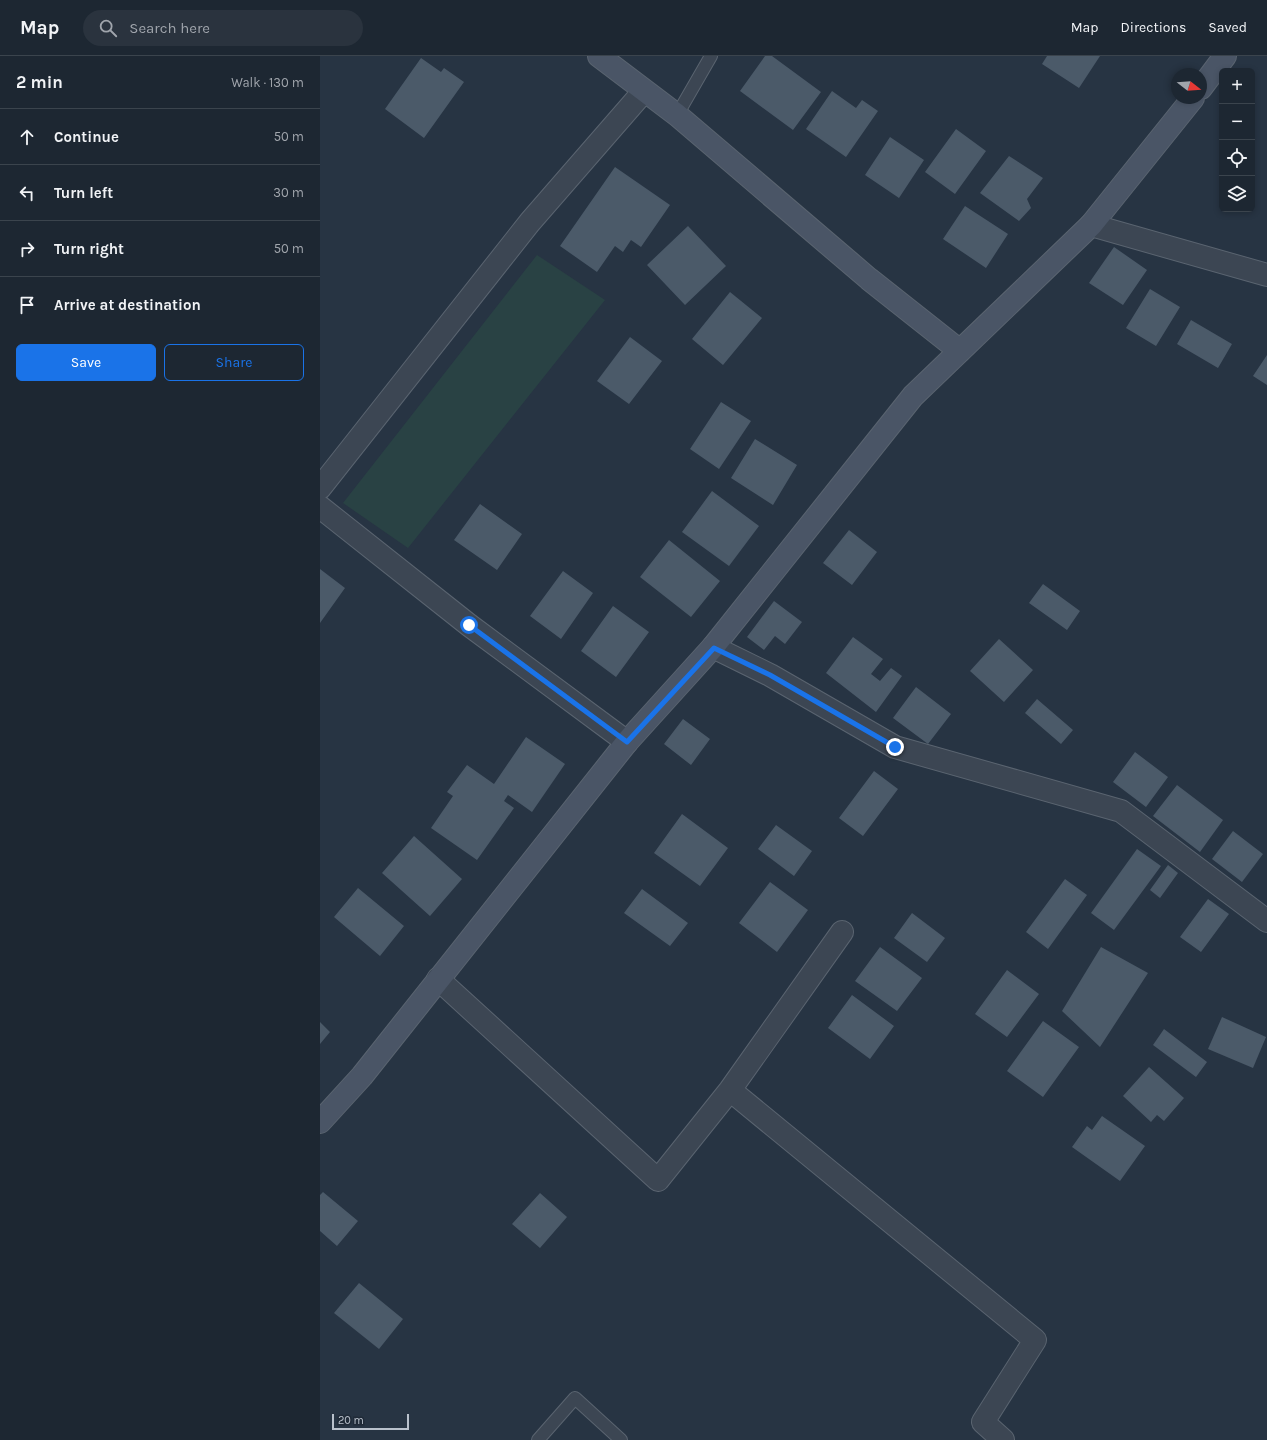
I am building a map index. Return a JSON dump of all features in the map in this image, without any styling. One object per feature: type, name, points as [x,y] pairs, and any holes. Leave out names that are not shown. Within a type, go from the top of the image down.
[{"type":"street","points":[[599,56],[677,115],[869,279],[960,351]]},
{"type":"street","points":[[1207,80],[1225,56]]},
{"type":"street","points":[[320,488],[530,222],[644,90]]},
{"type":"street","points":[[320,1122],[362,1076],[627,742],[714,648],[913,396],[1091,225],[1188,104]]},
{"type":"street","points":[[1091,225],[1267,275]]},
{"type":"street","points":[[320,507],[469,625],[627,742]]},
{"type":"street","points":[[714,648],[770,675],[895,747],[1121,812],[1267,921]]},
{"type":"street","points":[[438,979],[658,1180],[730,1090],[842,932]]},
{"type":"street","points":[[730,1090],[1035,1340],[983,1422],[1003,1440]]},
{"type":"lane","points":[[677,115],[711,56]]},
{"type":"lane","points":[[538,1440],[575,1398],[621,1440]]},
{"type":"green space","points":[[537,255],[605,300],[408,548],[343,503]]},
{"type":"building","points":[[765,56],[772,56],[821,92],[793,130],[740,91]]},
{"type":"building","points":[[1047,56],[1100,56],[1079,88],[1042,64]]},
{"type":"building","points":[[421,58],[441,72],[444,68],[464,82],[424,138],[385,109]]},
{"type":"building","points":[[832,91],[856,108],[862,100],[878,111],[846,157],[806,129]]},
{"type":"building","points":[[956,129],[986,151],[955,194],[925,172]]},
{"type":"building","points":[[890,137],[924,160],[899,198],[865,175]]},
{"type":"building","points":[[1009,156],[1043,178],[1027,199],[1031,208],[1019,221],[980,193]]},
{"type":"building","points":[[615,167],[670,205],[641,247],[631,240],[623,252],[615,246],[597,272],[560,246]]},
{"type":"building","points":[[965,206],[1008,234],[986,268],[943,239]]},
{"type":"building","points":[[688,226],[726,266],[685,305],[647,265]]},
{"type":"building","points":[[1114,247],[1147,270],[1123,305],[1089,283]]},
{"type":"building","points":[[1150,289],[1180,307],[1156,346],[1126,328]]},
{"type":"building","points":[[730,292],[762,318],[723,365],[692,339]]},
{"type":"building","points":[[1191,320],[1232,344],[1218,368],[1177,344]]},
{"type":"building","points":[[630,337],[662,361],[629,404],[597,381]]},
{"type":"building","points":[[1267,355],[1267,385],[1253,376]]},
{"type":"building","points":[[721,402],[751,421],[719,469],[690,449]]},
{"type":"building","points":[[755,439],[797,465],[773,505],[731,478]]},
{"type":"building","points":[[712,491],[759,526],[729,566],[682,532]]},
{"type":"building","points":[[480,504],[522,534],[497,570],[454,540]]},
{"type":"building","points":[[849,530],[877,552],[852,585],[823,563]]},
{"type":"building","points":[[669,540],[720,581],[691,617],[640,577]]},
{"type":"building","points":[[320,569],[345,588],[320,623]]},
{"type":"building","points":[[563,571],[593,593],[561,639],[530,616]]},
{"type":"building","points":[[1043,584],[1080,611],[1067,630],[1029,603]]},
{"type":"building","points":[[774,601],[802,622],[785,644],[775,636],[764,650],[747,637]]},
{"type":"building","points":[[613,606],[649,632],[616,677],[581,651]]},
{"type":"building","points":[[853,637],[883,659],[871,674],[880,681],[891,668],[902,676],[876,712],[826,673]]},
{"type":"building","points":[[999,639],[1033,670],[1004,702],[970,671]]},
{"type":"building","points":[[916,687],[951,714],[928,744],[893,718]]},
{"type":"building","points":[[1037,699],[1073,730],[1061,744],[1025,713]]},
{"type":"building","points":[[683,719],[710,739],[691,765],[664,744]]},
{"type":"building","points":[[526,737],[565,764],[532,812],[508,795],[504,801],[514,808],[477,860],[431,828],[453,796],[447,792],[467,765],[494,784]]},
{"type":"building","points":[[1135,752],[1168,777],[1146,807],[1113,782]]},
{"type":"building","points":[[874,771],[898,789],[863,836],[839,818]]},
{"type":"building","points":[[1177,785],[1223,820],[1200,852],[1153,816]]},
{"type":"building","points":[[682,814],[728,848],[700,886],[654,853]]},
{"type":"building","points":[[776,825],[812,851],[794,876],[758,849]]},
{"type":"building","points":[[1233,831],[1263,854],[1242,882],[1212,859]]},
{"type":"building","points":[[414,836],[462,879],[430,916],[382,873]]},
{"type":"building","points":[[1137,849],[1161,866],[1114,930],[1091,913]]},
{"type":"building","points":[[1168,865],[1178,873],[1160,898],[1150,890]]},
{"type":"building","points":[[1065,879],[1087,895],[1048,949],[1026,932]]},
{"type":"building","points":[[770,882],[808,910],[777,952],[739,923]]},
{"type":"building","points":[[358,888],[404,926],[380,956],[334,917]]},
{"type":"building","points":[[642,889],[688,923],[670,946],[624,913]]},
{"type":"building","points":[[1208,899],[1229,914],[1201,952],[1180,937]]},
{"type":"building","points":[[912,913],[945,938],[927,962],[894,938]]},
{"type":"building","points":[[880,947],[922,978],[897,1011],[855,981]]},
{"type":"building","points":[[1101,947],[1148,973],[1100,1047],[1062,1011]]},
{"type":"building","points":[[1007,970],[1039,994],[1007,1037],[975,1014]]},
{"type":"building","points":[[852,995],[894,1026],[870,1059],[828,1028]]},
{"type":"building","points":[[1222,1017],[1266,1037],[1253,1068],[1208,1049]]},
{"type":"building","points":[[1043,1021],[1079,1047],[1043,1097],[1007,1071]]},
{"type":"building","points":[[320,1022],[330,1032],[320,1044]]},
{"type":"building","points":[[1164,1029],[1207,1062],[1196,1077],[1153,1045]]},
{"type":"building","points":[[1149,1067],[1184,1098],[1164,1121],[1157,1115],[1151,1122],[1123,1096]]},
{"type":"building","points":[[1102,1116],[1145,1146],[1120,1181],[1072,1147],[1087,1126],[1092,1130]]},
{"type":"building","points":[[323,1192],[358,1221],[337,1246],[320,1231],[320,1195]]},
{"type":"building","points":[[540,1193],[567,1217],[540,1248],[512,1224]]},
{"type":"building","points":[[359,1283],[403,1319],[379,1349],[334,1313]]},
{"type":"route","points":[[469,625],[627,742],[714,648],[770,675],[895,747]]}]
